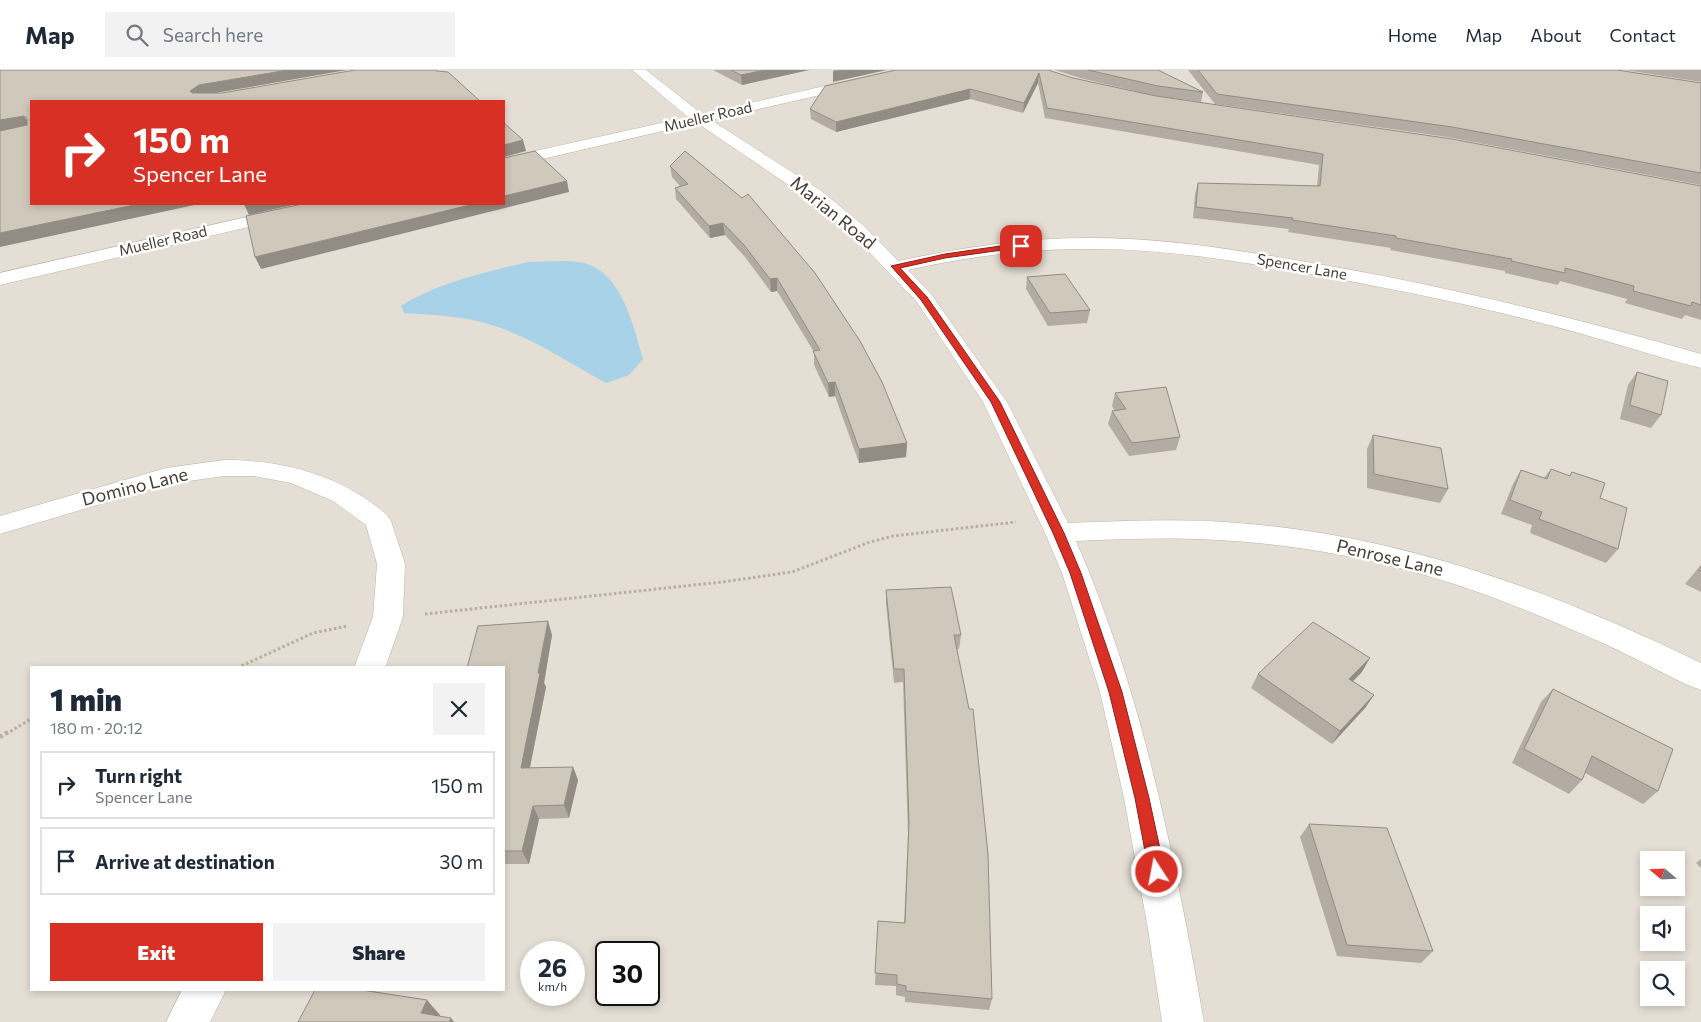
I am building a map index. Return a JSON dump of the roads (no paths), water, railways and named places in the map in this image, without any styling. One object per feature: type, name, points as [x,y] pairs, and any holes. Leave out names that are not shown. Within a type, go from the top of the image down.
[{"type":"street","name":"Marian Road","points":[[638,70],[700,119],[814,194],[857,228],[924,298],[996,402],[1076,573],[1120,711],[1142,798],[1157,872],[1183,1022]]},
{"type":"street","name":"Mueller Road","points":[[505,163],[912,70]]},
{"type":"street","name":"Mueller Road","points":[[0,280],[321,205]]},
{"type":"street","name":"Spencer Lane","points":[[895,266],[954,255],[1037,244],[1087,242],[1192,249],[1331,271],[1483,302],[1562,321],[1701,361]]},
{"type":"street","name":"Domino Lane","points":[[0,525],[166,476],[224,468],[254,468],[297,476],[342,495],[378,520],[390,564],[388,617],[370,666]]},
{"type":"street","name":"Penrose Lane","points":[[1055,526],[1240,532],[1332,544],[1402,558],[1481,581],[1563,611],[1632,642],[1701,677]]},
{"type":"street","points":[[187,1022],[204,991]]},
{"type":"water","points":[[528,262],[578,262],[593,266],[605,274],[623,300],[635,330],[643,359],[629,375],[606,383],[507,330],[448,316],[404,313],[401,306],[446,285],[479,274]]}]
